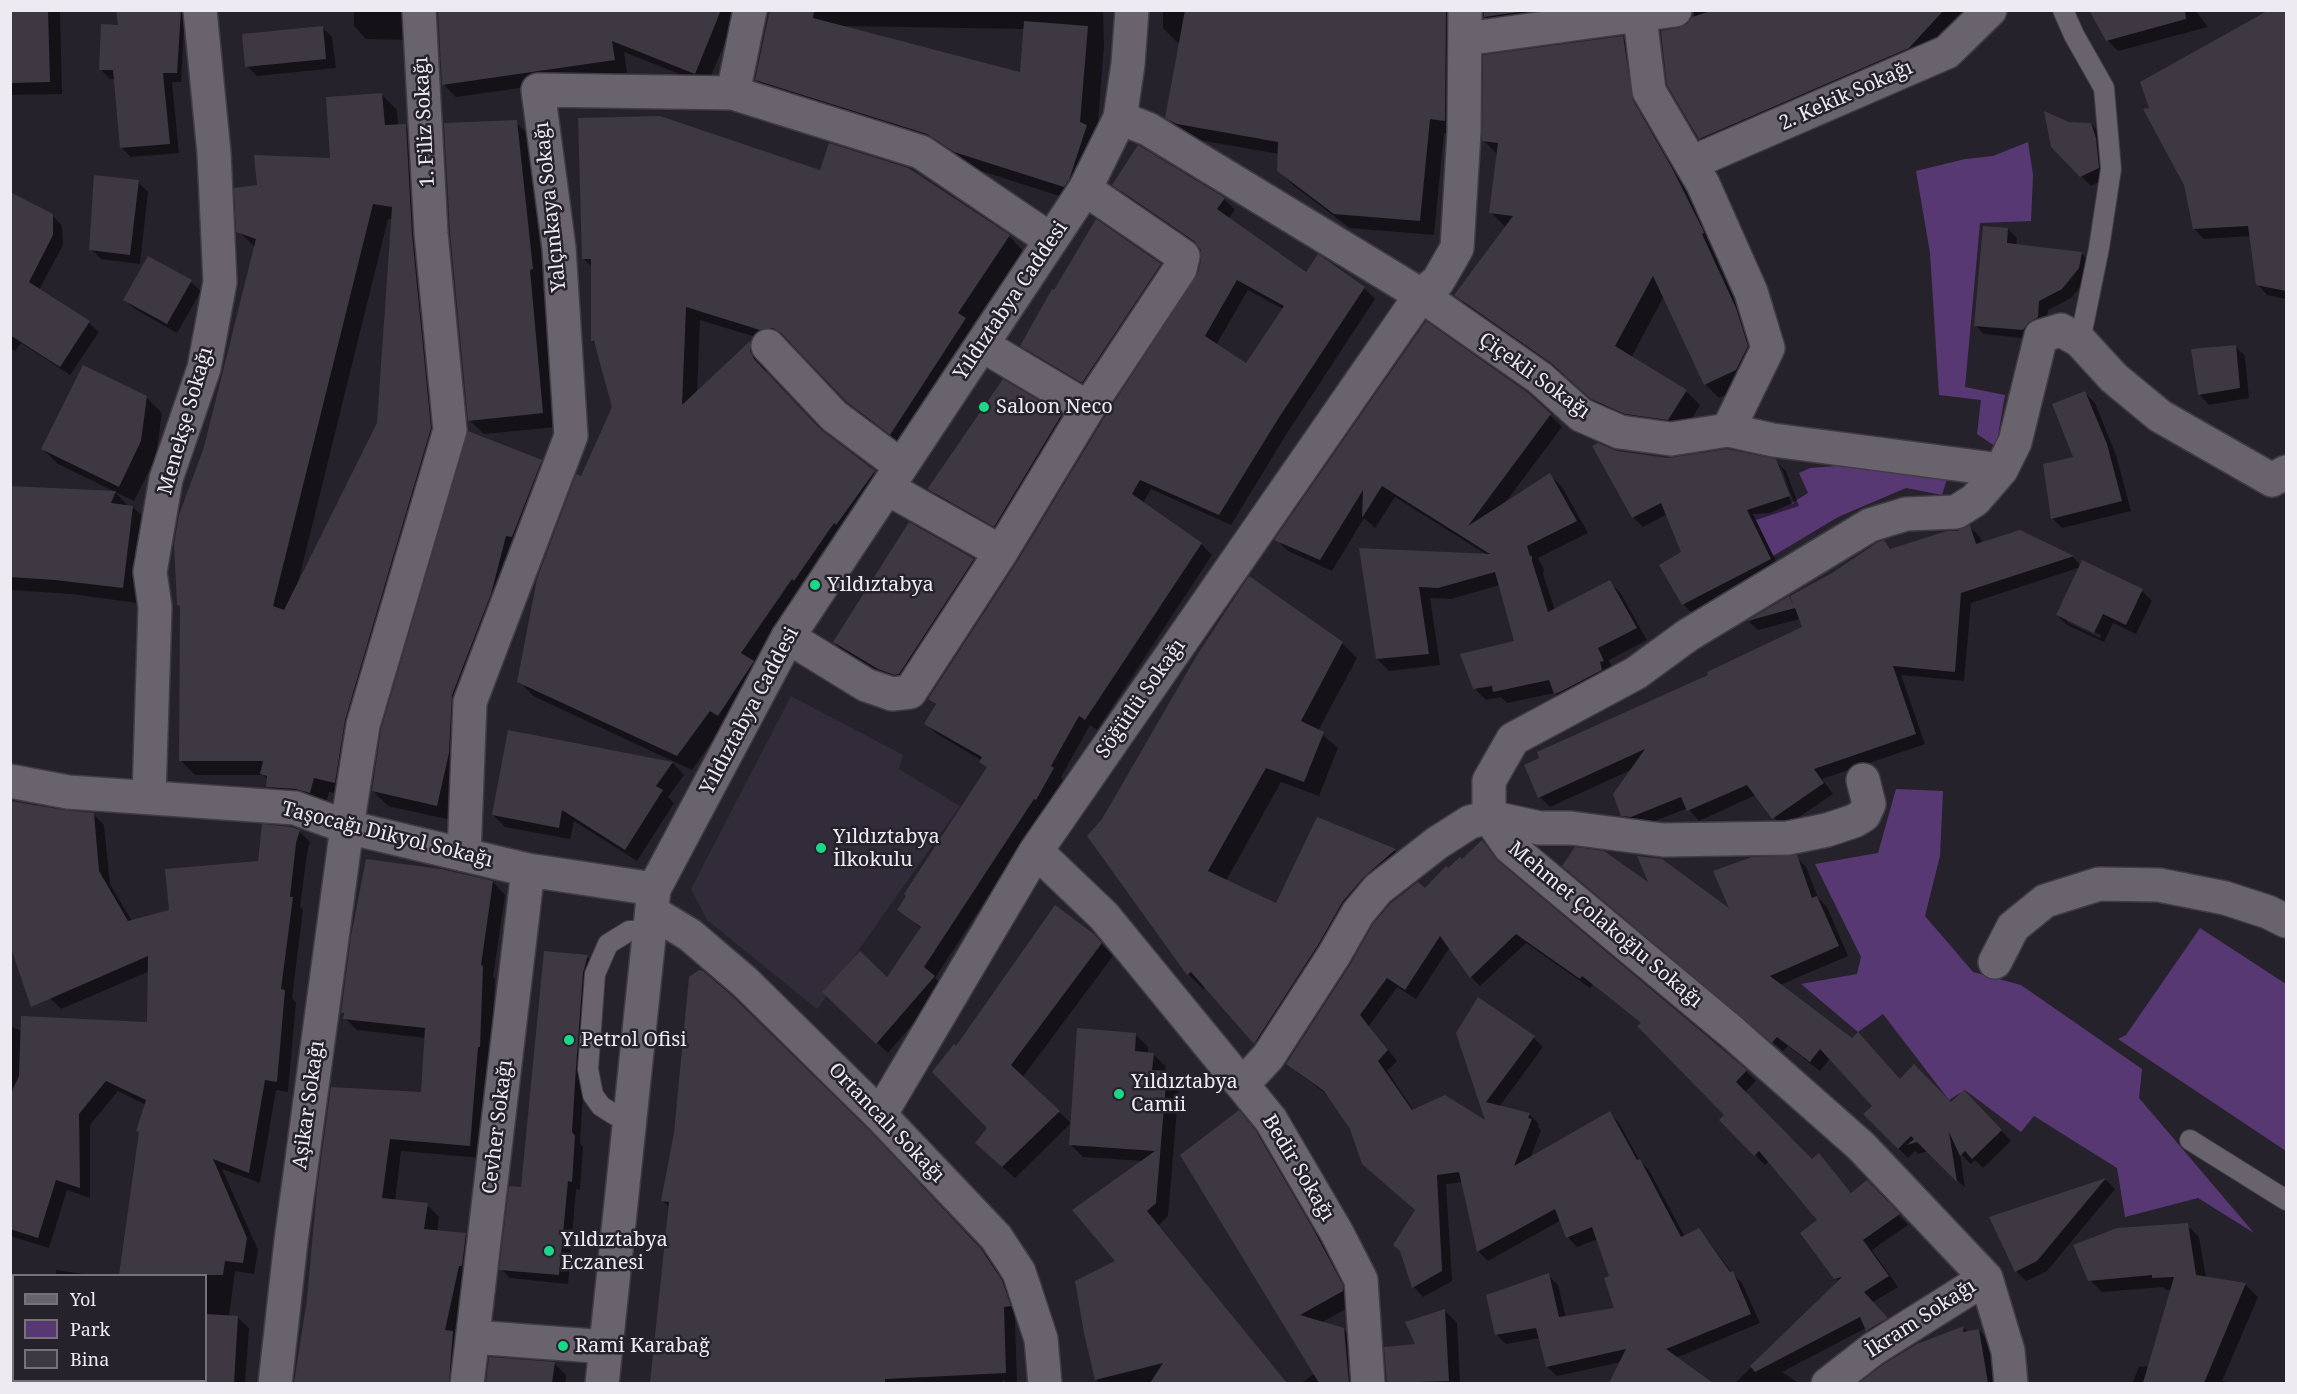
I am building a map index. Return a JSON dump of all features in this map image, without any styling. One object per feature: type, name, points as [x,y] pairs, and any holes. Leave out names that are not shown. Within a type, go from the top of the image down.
[{"type":"street","name":"Menekşe Sokağı","points":[[149,796],[155,607],[150,572],[166,479],[204,368],[220,282],[214,153],[200,10]]},
{"type":"street","name":"1. Filiz Sokağı","points":[[347,827],[363,725],[450,430],[431,233],[419,10]]},
{"type":"street","points":[[733,93],[750,10]]},
{"type":"street","name":"Yıldıztabya Caddesi","points":[[602,1383],[652,911],[788,637],[1085,189],[1120,118],[1128,64],[1132,10]]},
{"type":"street","points":[[1465,25],[1640,17],[1675,10]]},
{"type":"street","name":"2. Kekik Sokağı","points":[[1691,164],[1947,52],[1990,10]]},
{"type":"street","points":[[1640,17],[1649,91],[1702,184],[1751,292],[1768,348],[1728,430]]},
{"type":"street","name":"Söğütlü Sokağı","points":[[880,1115],[1036,850],[1421,295],[1438,281],[1457,248],[1464,132],[1465,25]]},
{"type":"street","name":"Yalçınkaya Sokağı","points":[[464,855],[471,702],[571,436],[559,248],[538,90],[733,93],[921,152],[1052,240]]},
{"type":"street","name":"Çiçekli Sokağı","points":[[1120,118],[1149,129],[1421,295],[1540,378],[1581,415],[1620,432],[1671,439],[1728,430],[1773,440],[2001,470]]},
{"type":"street","points":[[788,637],[866,685],[892,694],[910,692],[1001,552],[1088,408],[1180,269],[1183,256],[1085,189]]},
{"type":"street","points":[[1489,817],[1489,781],[1513,739],[1636,674],[1688,635],[1870,525],[1906,514],[1956,512],[1975,500],[2001,470],[2015,442],[2041,336],[2061,330],[2080,341],[2114,378],[2160,416],[2272,480],[2286,472]]},
{"type":"street","points":[[982,345],[1088,408]]},
{"type":"street","points":[[768,346],[894,477],[1001,552]]},
{"type":"street","points":[[1241,1082],[1268,1057],[1334,955],[1358,913],[1378,889],[1437,843],[1470,822],[1489,817],[1539,828],[1571,828],[1663,840],[1788,838],[1827,830],[1854,821],[1864,815],[1869,804],[1863,780]]},
{"type":"street","name":"Taşocağı Dikyol Sokağı","points":[[10,781],[68,792],[295,808],[347,827],[528,870],[652,911]]},
{"type":"street","name":"Mehmet Çolakoğlu Sokağı","points":[[1489,817],[1510,847],[1733,1033],[1861,1146],[1986,1278],[2008,1351],[2011,1383]]},
{"type":"street","name":"Aşikar Sokağı","points":[[275,1383],[291,1241],[347,827]]},
{"type":"street","name":"Bedir Sokağı","points":[[1036,850],[1104,916],[1271,1120],[1337,1233],[1362,1281],[1368,1383]]},
{"type":"street","name":"Cevher Sokağı","points":[[467,1383],[528,870]]},
{"type":"street","points":[[1995,962],[2013,927],[2045,901],[2099,884],[2159,885],[2225,898],[2268,912],[2286,921]]},
{"type":"street","name":"Ortancalı Sokağı","points":[[652,911],[690,935],[745,982],[880,1115],[996,1237],[1019,1272],[1041,1339],[1045,1383]]},
{"type":"street","name":"İkram Sokağı","points":[[1828,1383],[1874,1349],[1986,1278]]},
{"type":"street","points":[[473,1337],[607,1347]]},
{"type":"lane","points":[[2063,10],[2074,35],[2104,88],[2111,169],[2099,248],[2080,341]]},
{"type":"lane","points":[[630,1118],[615,1115],[601,1106],[593,1095],[588,1069],[596,974],[608,944],[629,931],[652,911]]},
{"type":"lane","points":[[2190,1140],[2286,1200]]},
{"type":"shaded area","name":"Yıldıztabya İlkokulu","points":[[791,696],[903,755],[899,769],[960,806],[817,1009],[707,920],[691,889]]},
{"type":"green space","points":[[2028,142],[2033,175],[2031,221],[1980,223],[1965,387],[2005,395],[1996,447],[1977,434],[1981,400],[1939,395],[1930,253],[1916,171],[1965,159],[1993,156]]},
{"type":"green space","points":[[1850,465],[1947,479],[1942,495],[1906,488],[1838,517],[1773,556],[1753,514],[1770,513],[1808,493],[1799,473],[1810,468]]},
{"type":"green space","points":[[1896,789],[1943,791],[1940,856],[1925,916],[1973,972],[2021,985],[2142,1069],[2139,1098],[2254,1233],[2198,1198],[2125,1217],[2117,1168],[2034,1116],[2021,1132],[1965,1090],[1949,1100],[1883,1014],[1858,1032],[1801,984],[1857,974],[1861,957],[1815,864],[1878,853]]},
{"type":"green space","points":[[2200,928],[2286,984],[2286,1151],[2118,1039],[2126,1035]]},
{"type":"building","points":[[10,10],[48,10],[50,82],[10,83]]},
{"type":"building","points":[[116,10],[181,10],[177,73],[163,73],[170,144],[120,148],[113,70],[99,70],[101,24],[118,25]]},
{"type":"building","points":[[438,10],[721,10],[695,74],[612,41],[615,60],[442,85]]},
{"type":"building","points":[[770,10],[814,10],[813,18],[1020,72],[1024,21],[1088,26],[1080,122],[1087,125],[1069,180],[1064,187],[954,152],[927,134],[755,80]]},
{"type":"building","points":[[1185,10],[1446,10],[1445,121],[1430,119],[1420,221],[1334,214],[1277,171],[1278,142],[1177,124],[1165,118]]},
{"type":"building","points":[[1484,10],[1534,10],[1484,17]]},
{"type":"building","points":[[1714,10],[1944,10],[1909,48],[1699,139],[1667,85],[1661,31],[1678,28],[1687,24],[1692,17]]},
{"type":"building","points":[[2089,10],[2185,10],[2186,19],[2106,41]]},
{"type":"building","points":[[2269,10],[2286,10],[2286,291],[2256,285],[2248,226],[2193,229],[2184,185],[2143,109],[2149,108],[2140,82]]},
{"type":"building","points":[[323,26],[326,59],[245,67],[242,34]]},
{"type":"building","points":[[1623,36],[1633,100],[1672,168],[1703,230],[1702,234],[1736,308],[1748,346],[1736,370],[1704,385],[1653,276],[1615,346],[1687,390],[1668,420],[1625,414],[1591,399],[1551,363],[1454,295],[1513,216],[1489,213],[1498,143],[1482,141],[1483,55]]},
{"type":"building","points":[[382,93],[385,125],[406,124],[412,234],[431,428],[345,720],[335,783],[314,778],[310,793],[296,789],[266,787],[267,776],[260,774],[263,761],[179,761],[180,606],[177,605],[174,544],[179,515],[204,447],[256,239],[236,232],[234,188],[257,185],[254,155],[330,158],[326,97]],"holes":[[[373,204],[392,207],[377,423],[284,610],[273,606]]]},
{"type":"building","points":[[2044,111],[2069,122],[2091,123],[2096,138],[2099,168],[2080,177],[2051,147]]},
{"type":"building","points":[[660,116],[820,170],[829,143],[908,168],[1010,235],[958,313],[966,318],[890,435],[847,402],[781,333],[773,328],[760,330],[686,307],[682,405],[750,341],[750,351],[754,359],[820,429],[875,471],[836,525],[834,523],[794,581],[792,579],[741,653],[754,661],[718,716],[710,711],[677,756],[517,682],[537,579],[576,474],[581,476],[612,407],[594,341],[591,341],[591,259],[582,259],[578,118]]},
{"type":"building","points":[[517,120],[533,269],[530,270],[543,413],[468,421],[450,232],[444,123]]},
{"type":"building","points":[[1138,145],[1225,198],[1217,209],[1306,272],[1318,254],[1365,287],[1278,419],[1219,515],[1140,480],[1132,494],[1202,543],[1085,720],[1079,716],[1051,766],[1054,768],[1036,800],[1034,799],[924,967],[935,976],[876,1044],[822,992],[860,951],[887,977],[921,927],[897,910],[906,896],[904,894],[987,767],[979,762],[982,757],[924,724],[936,704],[928,699],[1017,562],[1104,418],[1198,273],[1201,250],[1194,241],[1112,185]],"holes":[[[1237,280],[1284,306],[1246,363],[1205,336]]]},
{"type":"building","points":[[94,175],[139,180],[130,255],[89,250]]},
{"type":"building","points":[[10,192],[53,214],[53,235],[29,282],[90,321],[60,367],[10,335]]},
{"type":"building","points":[[1096,219],[1161,264],[1082,383],[1020,346],[1052,289],[1054,290]]},
{"type":"building","points":[[1983,226],[2008,228],[2007,243],[2082,252],[2079,268],[2062,289],[2039,301],[2038,317],[2028,323],[2023,330],[1974,326]]},
{"type":"building","points":[[148,256],[192,280],[167,324],[123,300]]},
{"type":"building","points":[[1426,321],[1528,393],[1551,414],[1468,526],[1550,473],[1577,521],[1527,546],[1548,612],[1610,580],[1637,628],[1598,648],[1604,661],[1600,662],[1602,670],[1560,692],[1554,694],[1549,680],[1493,692],[1492,686],[1473,689],[1460,654],[1514,641],[1495,572],[1438,588],[1419,587],[1429,654],[1376,659],[1359,548],[1490,554],[1382,486],[1362,518],[1363,490],[1320,560],[1274,540]]},
{"type":"building","points":[[2236,345],[2240,388],[2198,395],[2191,349]]},
{"type":"building","points":[[83,365],[147,396],[141,441],[119,487],[41,449]]},
{"type":"building","points":[[1003,379],[1062,414],[994,527],[928,488]]},
{"type":"building","points":[[2085,391],[2107,444],[2122,501],[2051,519],[2043,464],[2073,457],[2052,404]]},
{"type":"building","points":[[468,431],[542,460],[512,537],[506,536],[491,594],[452,695],[449,753],[437,806],[372,791],[381,729]]},
{"type":"building","points":[[1598,443],[1617,451],[1668,458],[1727,449],[1776,459],[1790,496],[1747,510],[1771,559],[1682,605],[1659,565],[1681,552],[1661,503],[1632,518],[1592,446]]},
{"type":"building","points":[[10,486],[116,491],[111,503],[133,506],[123,588],[10,577]]},
{"type":"building","points":[[909,522],[974,559],[899,674],[894,675],[878,669],[833,642]]},
{"type":"building","points":[[1970,525],[1976,544],[2020,530],[2074,556],[1961,593],[1955,672],[1893,666],[1916,734],[1814,769],[1824,783],[1772,819],[1747,785],[1687,811],[1681,797],[1631,817],[1621,816],[1613,794],[1645,749],[1538,798],[1524,765],[1539,758],[1537,752],[1708,675],[1707,672],[1802,627],[1795,608],[1747,621],[1789,596],[1793,604],[1790,596],[1832,573],[1878,542],[1884,540],[1890,549],[1947,531],[1957,531]]},
{"type":"building","points":[[2082,560],[2143,589],[2126,625],[2103,614],[2094,633],[2056,615]]},
{"type":"building","points":[[1249,576],[1343,642],[1301,721],[1324,732],[1304,782],[1266,768],[1208,871],[1276,903],[1317,817],[1396,849],[1364,877],[1343,901],[1318,945],[1254,1044],[1191,972],[1187,975],[1087,836],[1102,819],[1197,655]]},
{"type":"building","points":[[508,730],[673,762],[656,786],[663,790],[625,850],[562,810],[559,828],[492,815]]},
{"type":"building","points":[[10,801],[94,813],[99,871],[128,921],[169,910],[165,869],[258,861],[262,824],[300,830],[296,843],[290,897],[293,897],[281,989],[285,990],[277,1082],[265,1080],[249,1173],[213,1159],[247,1238],[243,1263],[225,1261],[223,1275],[119,1274],[139,1132],[136,1131],[146,1100],[106,1081],[79,1114],[80,1188],[56,1180],[38,1238],[10,1229],[10,1097],[19,1076],[21,1016],[147,1022],[148,956],[31,1007],[10,945]]},
{"type":"building","points":[[1482,840],[1498,861],[1747,1070],[1736,1082],[1812,1159],[1819,1153],[1851,1193],[1867,1180],[1900,1214],[1863,1240],[1889,1276],[1864,1292],[1888,1318],[1866,1331],[1860,1317],[1755,1372],[1750,1366],[1842,1277],[1834,1279],[1800,1233],[1817,1220],[1759,1151],[1754,1156],[1719,1120],[1724,1115],[1637,1026],[1641,1023],[1582,976],[1580,979],[1516,934],[1470,978],[1440,936],[1405,990],[1387,978],[1360,1015],[1388,1050],[1378,1061],[1412,1110],[1445,1095],[1485,1120],[1456,1033],[1478,997],[1535,1036],[1486,1102],[1530,1113],[1528,1118],[1532,1119],[1514,1166],[1610,1111],[1637,1160],[1640,1159],[1681,1237],[1699,1228],[1730,1272],[1733,1271],[1751,1314],[1666,1349],[1713,1383],[1609,1383],[1626,1349],[1546,1367],[1536,1328],[1495,1335],[1486,1295],[1549,1273],[1559,1317],[1614,1308],[1604,1278],[1609,1276],[1592,1227],[1566,1238],[1555,1209],[1477,1252],[1459,1172],[1437,1175],[1442,1271],[1412,1288],[1400,1251],[1393,1245],[1415,1210],[1362,1164],[1350,1129],[1324,1091],[1286,1064],[1350,965],[1373,924],[1391,903],[1418,882],[1425,888],[1446,866],[1448,868],[1460,857],[1462,859]]},
{"type":"building","points":[[1575,847],[1604,851],[1648,882],[1637,856],[1662,859],[1729,908],[1713,871],[1752,857],[1797,855],[1812,898],[1817,896],[1839,946],[1770,976],[1852,1038],[1858,1032],[1900,1079],[1914,1064],[1951,1102],[1964,1090],[2002,1130],[1972,1159],[1965,1151],[1960,1156],[1949,1132],[1957,1182],[1917,1142],[1907,1145],[1914,1139],[1911,1136],[1898,1149],[1863,1114],[1872,1106],[1820,1049],[1810,1062],[1777,1037],[1772,1043],[1562,866]]},
{"type":"building","points":[[366,859],[441,869],[493,881],[481,965],[483,966],[480,1047],[478,1047],[470,1146],[390,1139],[382,1198],[428,1203],[424,1229],[466,1233],[462,1266],[459,1266],[445,1330],[453,1331],[449,1383],[294,1383],[307,1299],[317,1189],[331,1087],[421,1092],[425,1028],[343,1019],[344,1013],[341,1013],[351,936]]},
{"type":"building","points":[[1055,905],[1094,934],[1102,943],[1011,1065],[1060,1111],[1002,1167],[975,1143],[987,1128],[932,1072],[954,1044],[956,1046]]},
{"type":"building","points":[[544,951],[588,955],[583,973],[576,1068],[572,1182],[568,1181],[559,1275],[499,1270],[509,1186],[521,1187]]},
{"type":"building","points":[[699,970],[732,996],[867,1128],[981,1249],[1002,1280],[1011,1306],[1004,1307],[1006,1373],[885,1379],[885,1383],[650,1383],[669,1202],[661,1201],[674,1133],[689,977]]},
{"type":"building","points":[[1077,1028],[1136,1033],[1135,1051],[1154,1053],[1152,1070],[1167,1071],[1156,1203],[1147,1211],[1287,1383],[1150,1383],[1163,1363],[1095,1380],[1075,1281],[1115,1261],[1072,1210],[1155,1151],[1069,1145]]},
{"type":"building","points":[[1239,1110],[1256,1131],[1343,1285],[1343,1291],[1300,1315],[1344,1328],[1349,1383],[1319,1383],[1180,1155]]},
{"type":"building","points":[[2106,1178],[2037,1261],[2015,1272],[1989,1217]]},
{"type":"building","points":[[2188,1223],[2196,1275],[2246,1283],[2204,1383],[2143,1383],[2174,1277],[2152,1278],[2152,1275],[2088,1281],[2073,1245],[2117,1228]]},
{"type":"building","points":[[1445,1309],[1449,1381],[1387,1383],[1384,1347],[1415,1344],[1405,1322]]},
{"type":"building","points":[[207,1314],[238,1316],[234,1383],[206,1383]]},
{"type":"building","points":[[1964,1326],[1963,1332],[1979,1329],[1988,1383],[1859,1383],[1884,1364],[1917,1344]]},
{"type":"building","points":[[489,1357],[555,1362],[552,1383],[486,1383]]},
{"type":"place","name":"Saloon Neco","points":[[984,407]]},
{"type":"place","name":"Yıldıztabya","points":[[815,585]]},
{"type":"place","name":"Yıldıztabya İlkokulu","points":[[821,848]]},
{"type":"place","name":"Petrol Ofisi","points":[[569,1040]]},
{"type":"place","name":"Yıldıztabya Camii","points":[[1119,1094]]},
{"type":"place","name":"Yıldıztabya Eczanesi","points":[[549,1251]]},
{"type":"place","name":"Rami Karabağ","points":[[563,1346]]}]
